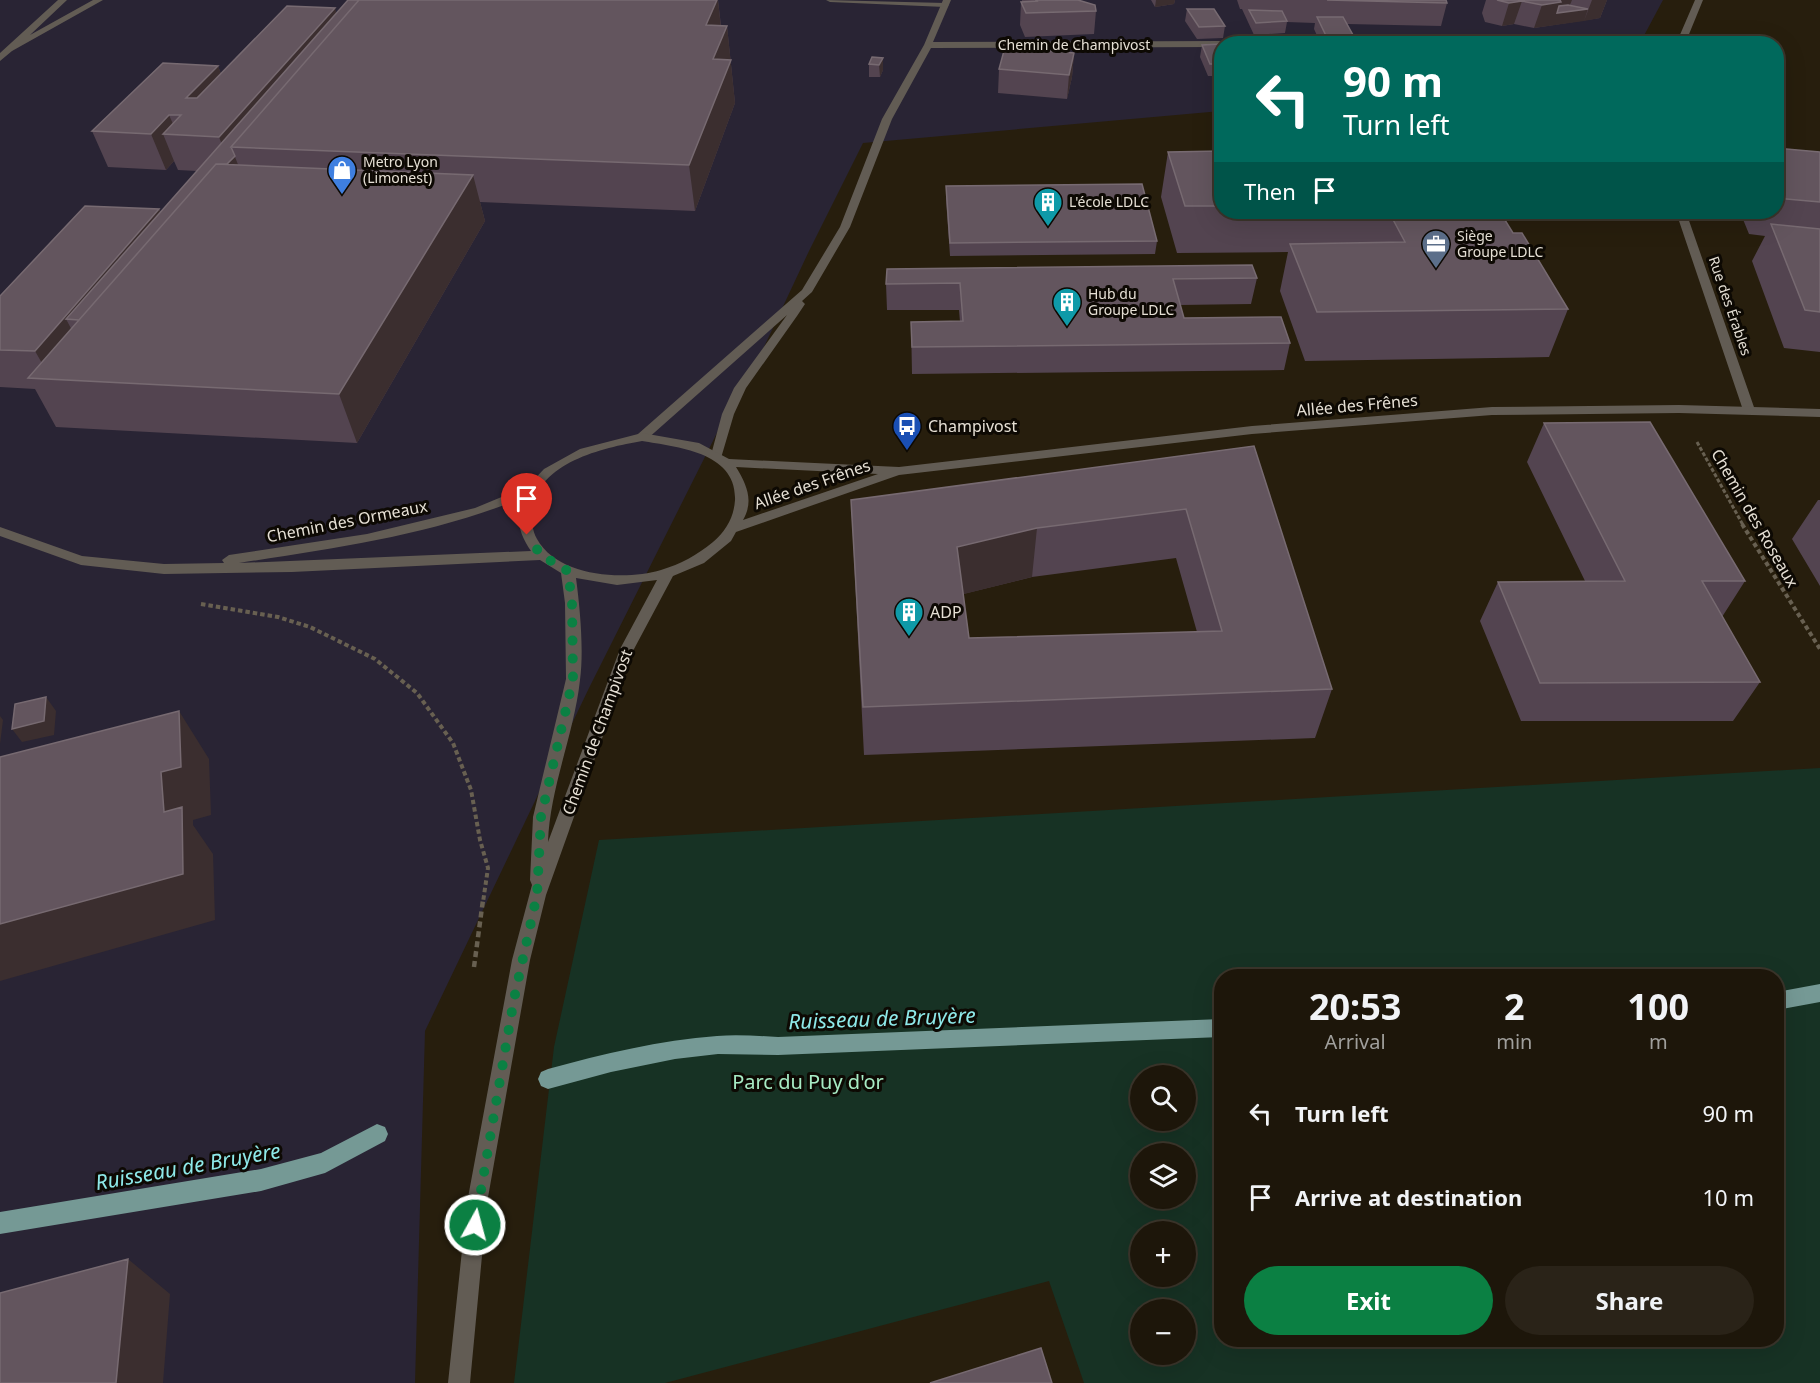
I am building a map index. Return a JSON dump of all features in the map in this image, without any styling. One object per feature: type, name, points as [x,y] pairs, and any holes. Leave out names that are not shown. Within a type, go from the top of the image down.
[{"type":"street","points":[[0,58],[63,0]]},
{"type":"street","points":[[11,49],[99,0]]},
{"type":"street","points":[[722,459],[733,401],[756,364],[787,326],[845,228],[887,119],[928,45],[946,3],[830,0]]},
{"type":"street","points":[[1683,36],[1699,0]]},
{"type":"street","name":"Chemin de Champivost","points":[[928,45],[1214,44]]},
{"type":"street","name":"Rue des Érables","points":[[1683,219],[1749,410]]},
{"type":"street","points":[[642,437],[806,292]]},
{"type":"street","name":"Allée des Frênes","points":[[722,459],[899,471],[1252,430],[1492,411],[1749,410],[1820,413]]},
{"type":"street","points":[[642,437],[670,439],[695,445],[722,459],[741,483],[744,505],[735,528],[719,547],[695,562],[667,574],[633,580],[599,579],[568,571],[541,555],[527,535],[524,512],[533,489],[552,469],[578,453],[609,442],[642,437]]},
{"type":"street","name":"Allée des Frênes","points":[[735,528],[899,471]]},
{"type":"street","name":"Chemin des Ormeaux","points":[[164,569],[367,539],[479,511],[533,489]]},
{"type":"street","name":"Chemin des Ormeaux","points":[[0,531],[81,560],[164,569],[292,567],[541,555]]},
{"type":"street","name":"Chemin de Champivost","points":[[537,895],[541,817],[573,679],[572,603],[568,571]]},
{"type":"street","name":"Chemin de Champivost","points":[[459,1383],[477,1203],[519,971],[537,895],[627,649],[667,574]]},
{"type":"path","name":"Chemin des Roseaux","points":[[1695,438],[1754,545],[1820,649]]},
{"type":"path","points":[[200,604],[278,617],[310,627],[375,659],[417,693],[453,743],[471,790],[480,840],[488,868],[474,967]]},
{"type":"shaded area","points":[[0,0],[1663,0],[1644,36],[1214,36],[1214,112],[863,143],[756,364],[733,401],[589,688],[425,1031],[415,1383],[0,1383]]},
{"type":"green space","name":"Parc du Puy d'or","points":[[1820,768],[1820,1383],[1084,1383],[1049,1281],[665,1383],[514,1383],[554,1047],[599,840]]},
{"type":"building","points":[[348,0],[359,0],[231,147],[235,156],[227,164],[216,164],[79,320],[66,319]]},
{"type":"building","points":[[359,0],[717,0],[706,25],[727,26],[713,59],[731,60],[689,165],[231,147]]},
{"type":"building","points":[[1078,0],[1095,5],[1096,11],[1026,13],[1021,2]]},
{"type":"building","points":[[1327,0],[1446,0],[1447,3]]},
{"type":"building","points":[[1497,0],[1560,0],[1561,2],[1542,5]]},
{"type":"building","points":[[1568,5],[1588,9],[1557,13],[1559,6]]},
{"type":"building","points":[[287,6],[335,8],[219,137],[163,134],[181,115],[169,115],[151,134],[92,131],[163,63],[218,66],[186,98],[197,98]]},
{"type":"building","points":[[1187,9],[1214,9],[1225,26],[1199,27]]},
{"type":"building","points":[[1249,10],[1282,11],[1287,21],[1256,23]]},
{"type":"building","points":[[1317,17],[1343,17],[1354,36],[1326,36]]},
{"type":"building","points":[[1214,44],[1214,64],[1210,64],[1202,45]]},
{"type":"building","points":[[1005,47],[1074,53],[1069,75],[999,69]]},
{"type":"building","points":[[872,57],[883,58],[879,65],[869,64]]},
{"type":"building","points":[[1784,149],[1820,152],[1820,202],[1784,199]]},
{"type":"building","points":[[1214,151],[1214,206],[1185,206],[1168,152]]},
{"type":"building","points":[[216,164],[473,175],[339,394],[28,378]]},
{"type":"building","name":"L'école LDLC","points":[[1142,184],[1157,241],[950,243],[946,186]]},
{"type":"building","points":[[85,206],[159,209],[35,351],[0,350],[0,296]]},
{"type":"building","points":[[1393,219],[1504,219],[1513,233],[1522,233],[1568,309],[1317,312],[1290,244],[1405,242]]},
{"type":"building","points":[[1771,224],[1820,229],[1820,312],[1805,310]]},
{"type":"building","points":[[1252,265],[1257,278],[1173,279],[1184,318],[1281,317],[1290,343],[912,347],[911,322],[963,321],[960,283],[886,284],[887,269]]},
{"type":"building","points":[[1650,422],[1745,581],[1702,581],[1760,682],[1540,683],[1498,582],[1625,581],[1544,423]]},
{"type":"building","points":[[1254,446],[1332,689],[863,707],[851,500]],"holes":[[[1186,509],[1222,631],[969,638],[957,547],[1037,528]]]},
{"type":"building","points":[[46,697],[44,721],[12,729],[15,704]]},
{"type":"building","points":[[179,711],[181,767],[161,772],[164,812],[182,807],[183,874],[0,924],[0,757]]},
{"type":"building","points":[[128,1259],[116,1383],[0,1383],[0,1293]]},
{"type":"building","points":[[1041,1348],[1052,1383],[930,1383]]},
{"type":"waterway","name":"Ruisseau de Bruyère","points":[[1784,1000],[1820,993]]},
{"type":"waterway","name":"Ruisseau de Bruyère","points":[[548,1079],[632,1058],[718,1045],[778,1046],[1214,1028]]},
{"type":"waterway","name":"Ruisseau de Bruyère","points":[[0,1223],[261,1180],[325,1162],[377,1134]]},
{"type":"place","name":"Metro Lyon (Limonest)","points":[[342,196]]},
{"type":"place","name":"L'école LDLC","points":[[1048,228]]},
{"type":"place","name":"Siège Groupe LDLC","points":[[1436,270]]},
{"type":"place","name":"Hub du Groupe LDLC","points":[[1067,328]]},
{"type":"place","name":"Champivost","points":[[907,452]]},
{"type":"place","name":"ADP","points":[[909,638]]},
{"type":"route","points":[[475,1225],[521,960],[537,895],[541,817],[573,679],[572,603],[568,571],[541,555],[527,535]]}]
